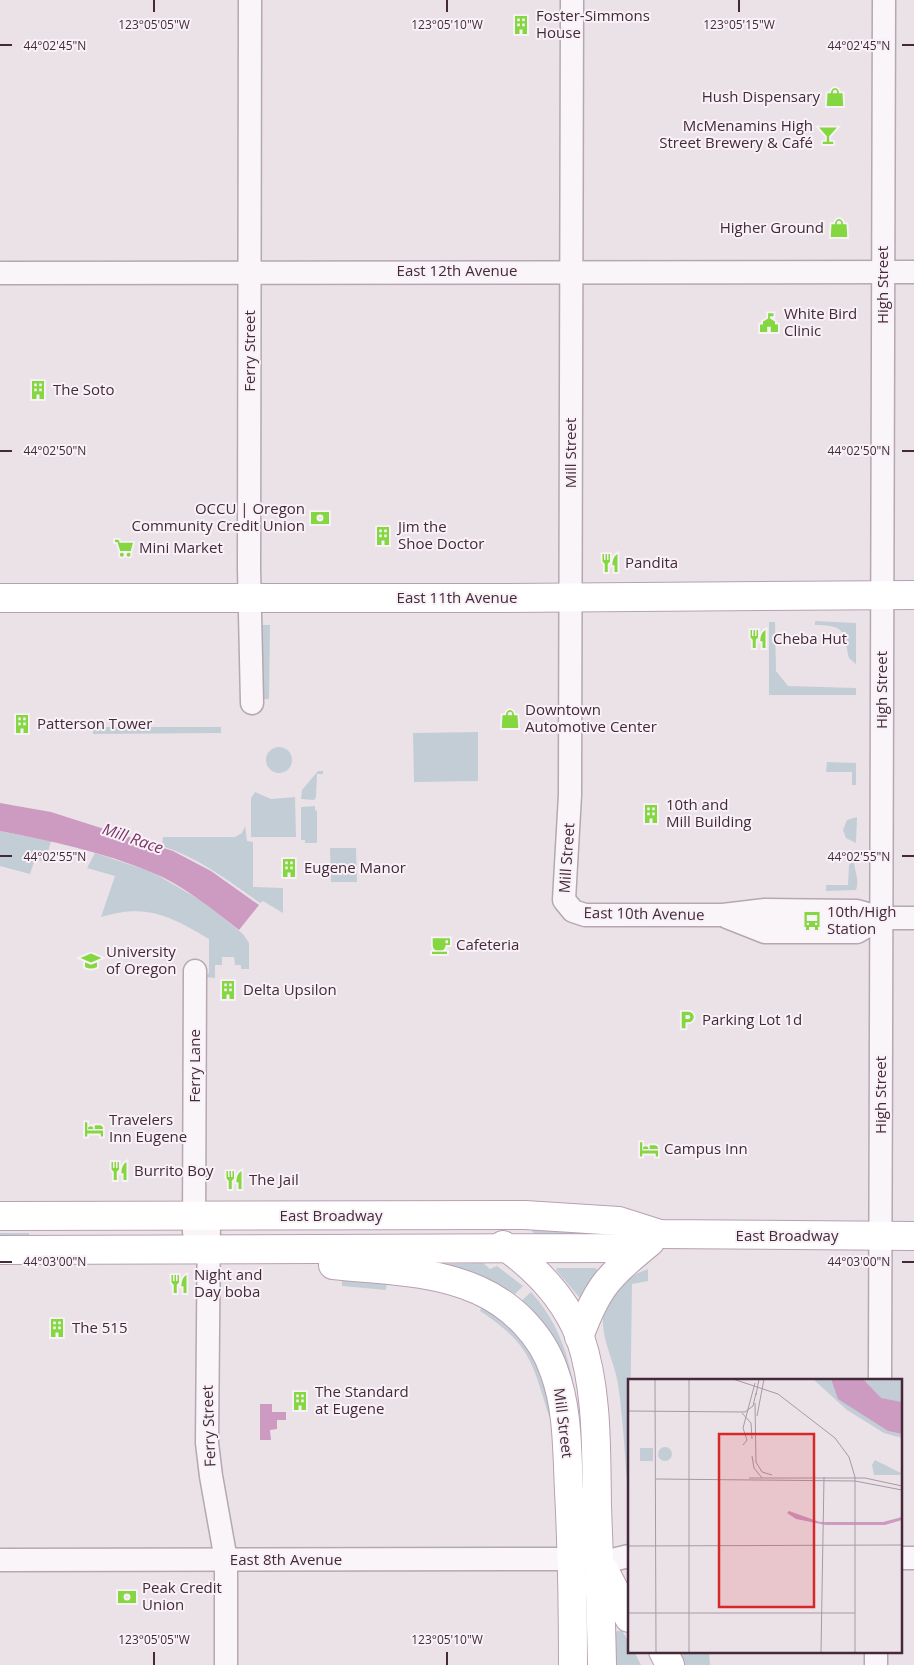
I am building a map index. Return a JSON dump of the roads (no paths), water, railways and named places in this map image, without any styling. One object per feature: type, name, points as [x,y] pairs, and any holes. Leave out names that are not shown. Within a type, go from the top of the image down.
[{"type":"main road","name":"East 11th Avenue","points":[[0,598],[914,595]]},
{"type":"main road","name":"East Broadway","points":[[0,1216],[525,1216],[619,1221],[660,1234],[914,1236]]},
{"type":"main road","name":"Mill Street","points":[[463,1216],[510,1250],[546,1281],[566,1308],[580,1337],[592,1398],[596,1442],[600,1563],[628,1616]]},
{"type":"main road","name":"East Broadway","points":[[0,1250],[289,1251],[618,1248],[660,1234]]},
{"type":"main road","points":[[580,1337],[596,1295],[606,1281],[660,1234]]},
{"type":"main road","name":"Mill Street","points":[[289,1251],[327,1265],[412,1273],[465,1284],[500,1302],[523,1321],[542,1344],[554,1369],[562,1397],[566,1428],[572,1559],[573,1665]]},
{"type":"main road","points":[[572,1559],[600,1563],[602,1665]]},
{"type":"main road","points":[[646,1652],[653,1665]]},
{"type":"main road","points":[[664,1652],[670,1665]]},
{"type":"street","name":"Ferry Street","points":[[250,0],[250,598],[252,702]]},
{"type":"street","name":"Mill Street","points":[[567,905],[563,896],[570,811],[572,0]]},
{"type":"street","name":"High Street","points":[[880,1379],[884,0]]},
{"type":"street","name":"East 12th Avenue","points":[[0,273],[914,272]]},
{"type":"street","name":"East 10th Avenue","points":[[567,905],[578,914],[585,915],[723,915],[764,910],[857,911],[881,918],[914,918]]},
{"type":"street","name":"Ferry Lane","points":[[195,971],[201,1250]]},
{"type":"street","name":"Ferry Street","points":[[201,1250],[207,1443],[226,1560],[226,1665]]},
{"type":"street","points":[[600,1563],[628,1556]]},
{"type":"street","name":"East 8th Avenue","points":[[0,1560],[572,1559]]},
{"type":"street","points":[[600,1563],[628,1564]]},
{"type":"street","points":[[876,1652],[876,1665]]},
{"type":"place","name":"Foster-Simmons House","points":[[521,25]]},
{"type":"place","name":"Hush Dispensary","points":[[835,97]]},
{"type":"place","name":"McMenamins High Street Brewery & Café","points":[[828,135]]},
{"type":"place","name":"Higher Ground","points":[[839,228]]},
{"type":"place","name":"White Bird Clinic","points":[[769,323]]},
{"type":"place","name":"The Soto","points":[[38,390]]},
{"type":"place","name":"OCCU | Oregon Community Credit Union","points":[[320,518]]},
{"type":"place","name":"Jim the Shoe Doctor","points":[[383,536]]},
{"type":"place","name":"Mini Market","points":[[124,548]]},
{"type":"place","name":"Pandita","points":[[610,563]]},
{"type":"place","name":"Cheba Hut","points":[[758,639]]},
{"type":"place","name":"Downtown Automotive Center","points":[[510,719]]},
{"type":"place","name":"Patterson Tower","points":[[22,724]]},
{"type":"place","name":"10th and Mill Building","points":[[651,814]]},
{"type":"place","name":"Eugene Manor","points":[[289,868]]},
{"type":"place","name":"10th/High Station","points":[[812,921]]},
{"type":"place","name":"Cafeteria","points":[[441,945]]},
{"type":"place","name":"University of Oregon","points":[[91,961]]},
{"type":"place","name":"Delta Upsilon","points":[[228,990]]},
{"type":"place","name":"Parking Lot 1d","points":[[687,1020]]},
{"type":"place","name":"Travelers Inn Eugene","points":[[94,1129]]},
{"type":"place","name":"Campus Inn","points":[[649,1149]]},
{"type":"place","name":"Burrito Boy","points":[[119,1171]]},
{"type":"place","name":"The Jail","points":[[234,1180]]},
{"type":"place","name":"Night and Day boba","points":[[179,1284]]},
{"type":"place","name":"The 515","points":[[57,1328]]},
{"type":"place","name":"The Standard at Eugene","points":[[300,1401]]},
{"type":"place","name":"Peak Credit Union","points":[[127,1597]]},
{"type":"water label","name":"Mill Race","points":[[133,838]]}]
